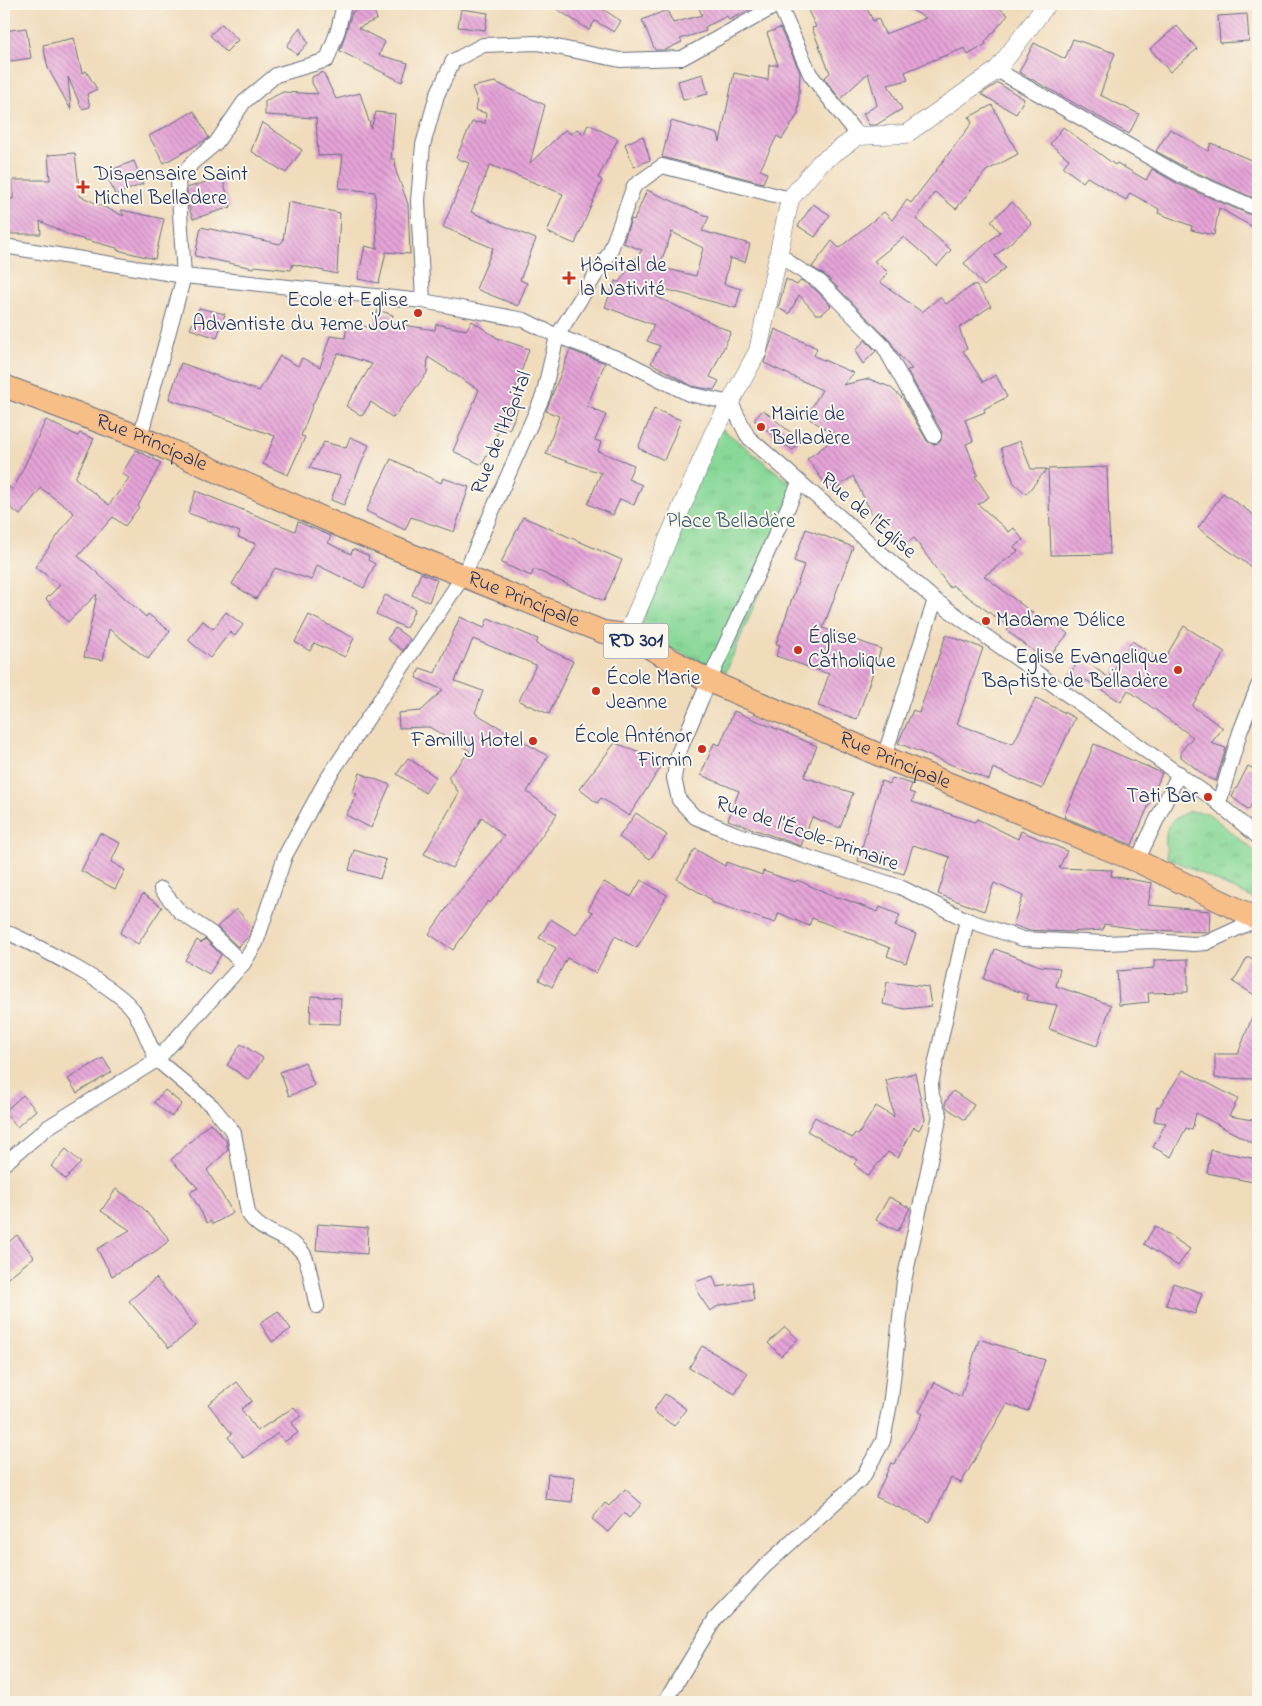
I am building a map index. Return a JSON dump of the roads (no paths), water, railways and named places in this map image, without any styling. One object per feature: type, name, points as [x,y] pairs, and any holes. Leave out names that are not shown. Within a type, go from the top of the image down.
[{"type":"main road","name":"Rue Principale","points":[[4,386],[140,437],[352,531],[464,574],[603,632],[626,636],[708,681],[1137,861],[1258,919]]},
{"type":"street","points":[[140,437],[184,276],[178,181],[193,162],[216,142],[244,102],[276,75],[328,60],[344,4]]},
{"type":"street","points":[[423,301],[418,200],[423,145],[437,95],[453,61],[483,45],[537,43],[620,60],[682,58],[779,4],[810,74],[858,136]]},
{"type":"street","points":[[626,636],[713,434],[758,351],[790,199],[820,163],[858,136],[906,134],[998,70],[1047,4]]},
{"type":"street","points":[[998,70],[1182,176],[1258,210]]},
{"type":"street","name":"Rue de l'Hôpital","points":[[4,1164],[48,1127],[157,1060],[243,964],[256,943],[285,856],[325,782],[464,574],[543,396],[557,336],[610,252],[634,186],[662,166],[790,199]]},
{"type":"street","points":[[4,246],[184,276],[423,301],[524,320],[557,336],[622,360],[689,394],[731,403]]},
{"type":"street","points":[[779,253],[794,266],[820,282],[884,347],[934,436]]},
{"type":"street","name":"Rue de l'Église","points":[[731,403],[748,437],[935,600],[1179,773],[1219,803],[1258,837]]},
{"type":"street","name":"Rue de l'École-Primaire","points":[[799,483],[708,681],[678,754],[674,778],[679,800],[695,817],[736,834],[900,887],[967,920],[1023,939],[1105,943],[1153,941],[1206,943],[1258,919]]},
{"type":"street","points":[[884,756],[935,600]]},
{"type":"street","points":[[1219,803],[1240,732],[1258,686]]},
{"type":"street","points":[[1137,861],[1179,773]]},
{"type":"street","points":[[161,889],[180,912],[211,933],[243,964]]},
{"type":"street","points":[[664,1702],[715,1619],[765,1566],[863,1476],[883,1441],[891,1398],[904,1281],[940,1115],[932,1096],[931,1084],[967,920]]},
{"type":"street","points":[[11,934],[59,958],[114,993],[133,1010],[157,1060],[212,1106],[234,1133],[248,1213],[253,1221],[270,1234],[293,1242],[304,1255],[317,1306]]},
{"type":"place","name":"Dispensaire Saint Michel Belladere","points":[[83,187]]},
{"type":"place","name":"Hôpital de la Nativité","points":[[569,278]]},
{"type":"place","name":"Ecole et Eglise Advantiste du 7eme Jour","points":[[418,313]]},
{"type":"place","name":"Mairie de Belladère","points":[[761,427]]},
{"type":"place","name":"Madame Délice","points":[[986,621]]},
{"type":"place","name":"Église Catholique","points":[[798,650]]},
{"type":"place","name":"Eglise Evangelique Baptiste de Belladère","points":[[1178,670]]},
{"type":"place","name":"École Marie Jeanne","points":[[596,691]]},
{"type":"place","name":"Familly Hotel","points":[[533,741]]},
{"type":"place","name":"École Anténor Firmin","points":[[702,749]]},
{"type":"place","name":"Tati Bar","points":[[1208,797]]},
{"type":"park label","name":"Place Belladère","points":[[731,522]]}]
